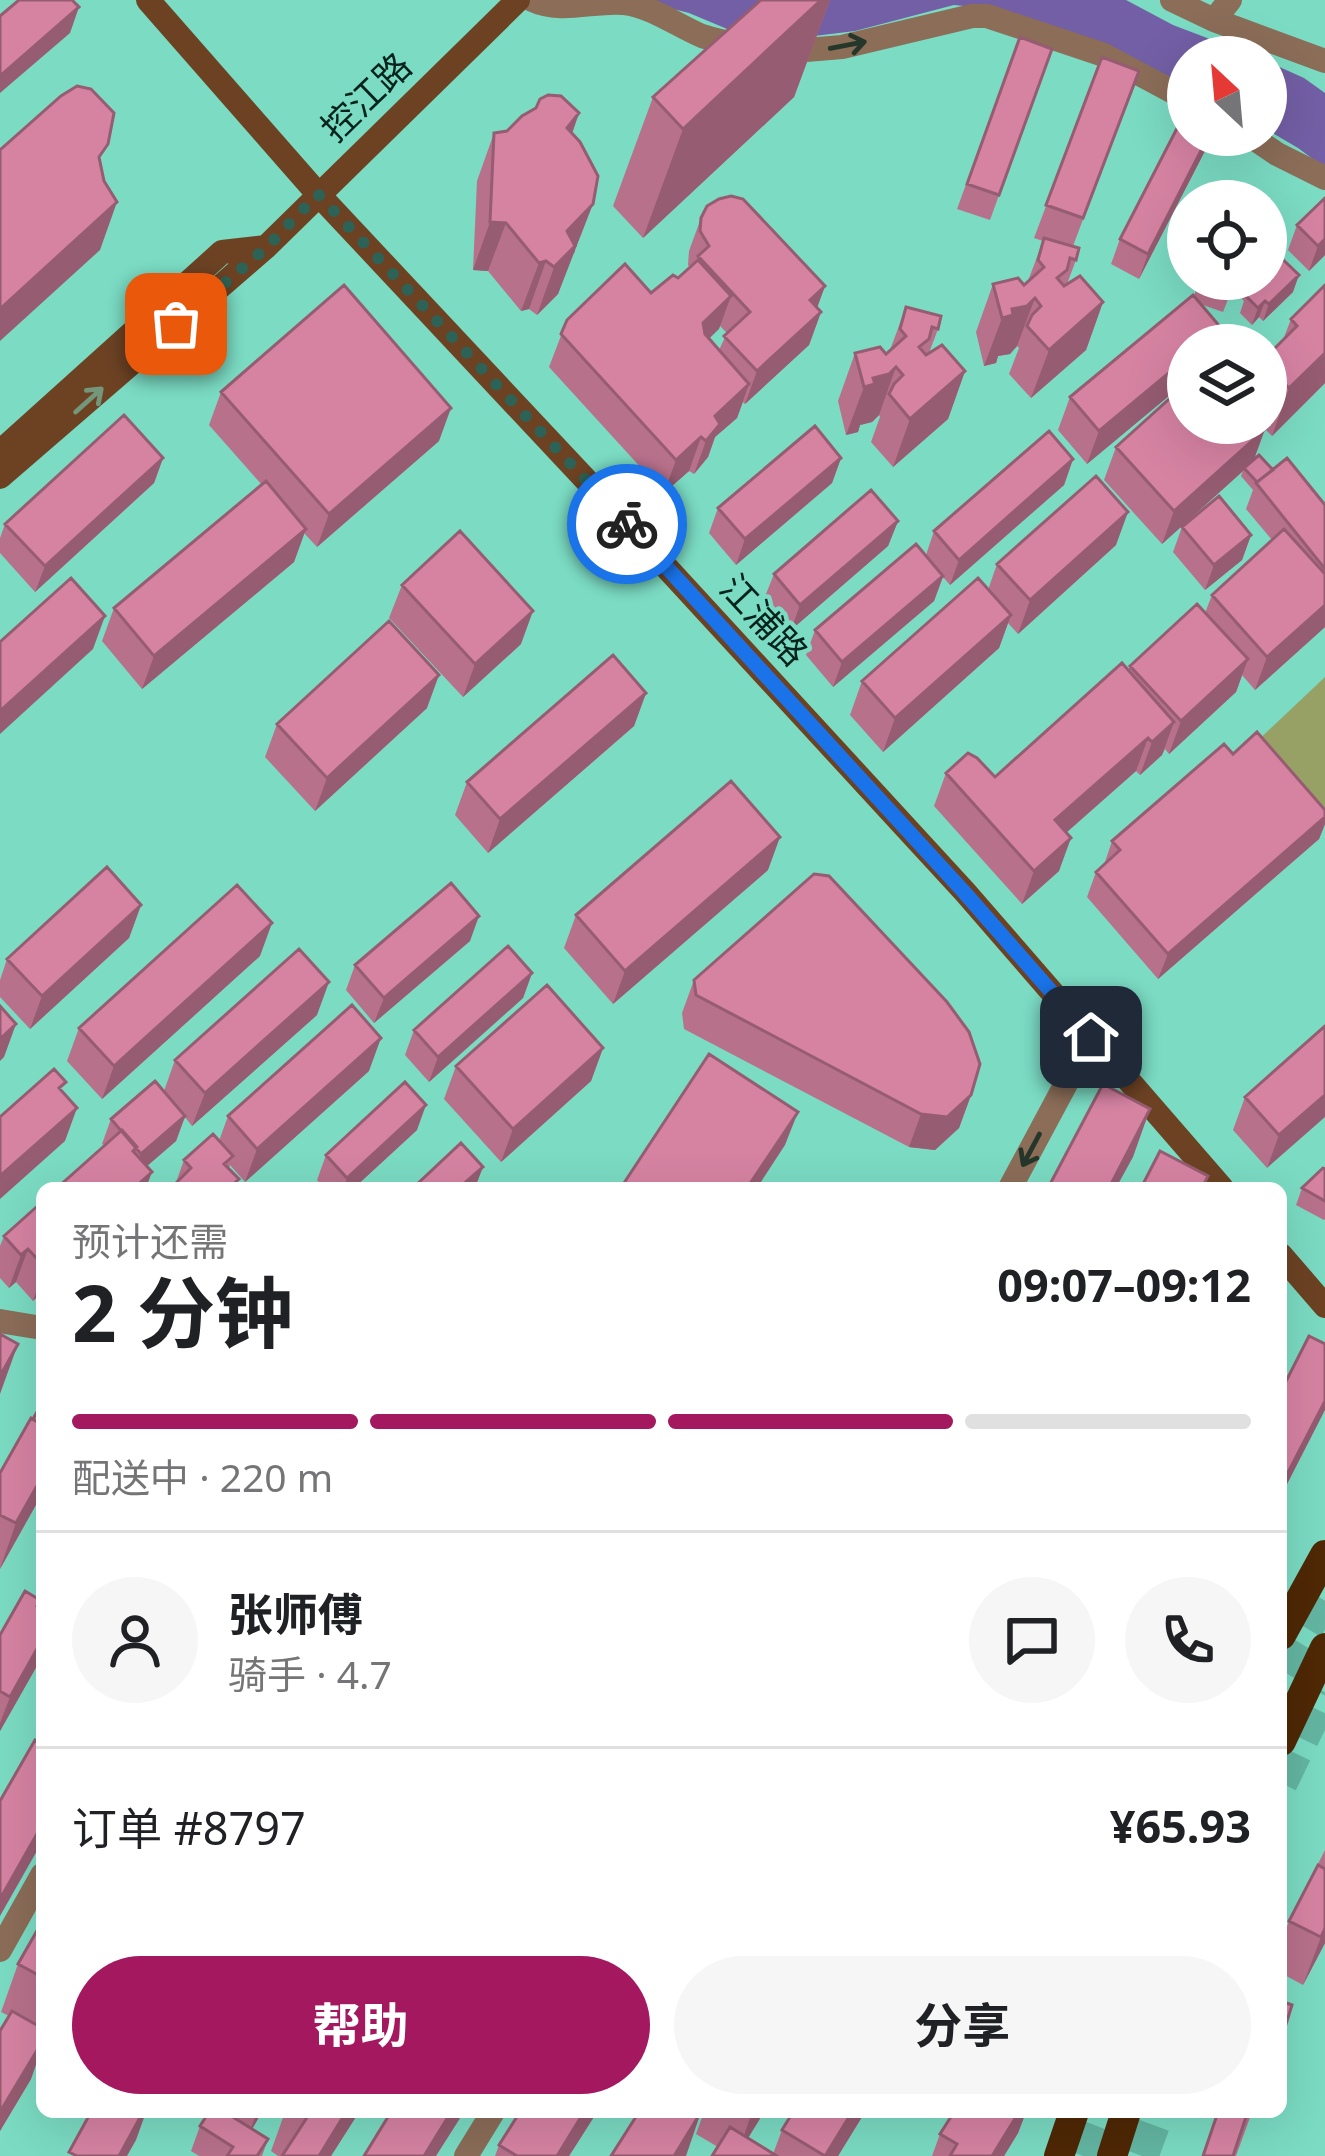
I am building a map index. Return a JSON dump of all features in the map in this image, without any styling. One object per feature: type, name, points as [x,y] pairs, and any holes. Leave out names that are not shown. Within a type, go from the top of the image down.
[{"type":"main road","name":"江浦路","points":[[148,0],[318,194],[917,840],[1217,1182]]},
{"type":"main road","name":"控江路","points":[[0,477],[266,248],[518,0]]},
{"type":"main road","points":[[0,452],[222,252],[266,248]]},
{"type":"main road","points":[[1287,1263],[1325,1306]]},
{"type":"main road","points":[[1287,1624],[1325,1556]]},
{"type":"main road","points":[[1287,1728],[1325,1648]]},
{"type":"main road","points":[[1059,2156],[1072,2118]]},
{"type":"main road","points":[[1112,2156],[1124,2118]]},
{"type":"street","points":[[532,0],[568,7],[632,4],[707,38],[766,52],[793,53],[987,16],[1104,55],[1167,89]]},
{"type":"street","points":[[1172,0],[1222,10],[1325,62]]},
{"type":"street","points":[[1281,156],[1325,178]]},
{"type":"street","points":[[1013,1182],[1091,1037]]},
{"type":"street","points":[[0,1321],[36,1327]]},
{"type":"street","points":[[0,1951],[36,1886]]},
{"type":"street","points":[[466,2156],[489,2118]]},
{"type":"green space","points":[[1325,677],[1325,824],[1252,746]]},
{"type":"shaded area","points":[[639,0],[1126,0],[1202,36],[1167,36],[1167,76],[985,8],[954,5],[855,31],[790,39],[732,31]]},
{"type":"shaded area","points":[[1287,70],[1325,93],[1325,168],[1287,141]]},
{"type":"building","points":[[19,0],[72,0],[79,7],[0,76],[0,16]]},
{"type":"building","points":[[761,0],[821,0],[683,129],[653,97]]},
{"type":"building","points":[[1020,37],[1052,49],[999,195],[967,184]]},
{"type":"building","points":[[1102,57],[1139,71],[1083,218],[1046,205]]},
{"type":"building","points":[[77,86],[91,89],[114,113],[108,144],[99,157],[104,181],[117,202],[0,309],[0,150]]},
{"type":"building","points":[[548,95],[561,96],[579,113],[567,128],[598,176],[593,204],[567,231],[575,246],[554,267],[546,261],[539,263],[506,223],[490,222],[494,133],[507,131]]},
{"type":"building","points":[[1167,148],[1167,156],[1198,156],[1186,180],[1167,180],[1167,217],[1148,254],[1120,239]]},
{"type":"building","points":[[731,196],[743,199],[825,286],[810,300],[821,312],[757,371],[724,336],[750,312],[698,256],[709,246],[700,231],[707,206]]},
{"type":"building","points":[[1325,198],[1325,239],[1318,246],[1297,225]]},
{"type":"building","points":[[1044,238],[1079,248],[1076,260],[1070,258],[1067,270],[1057,278],[1064,286],[1080,276],[1103,302],[1049,350],[1027,326],[1041,306],[1035,298],[1002,318],[993,284],[1018,278],[1024,285],[1044,267],[1038,260]]},
{"type":"building","points":[[698,260],[731,296],[703,323],[705,334],[749,384],[715,416],[720,424],[706,441],[701,437],[676,460],[561,334],[567,320],[625,264],[651,293]]},
{"type":"building","points":[[1287,264],[1299,275],[1287,287]]},
{"type":"building","points":[[344,285],[451,408],[329,514],[221,392]]},
{"type":"building","points":[[1325,285],[1325,353],[1289,388],[1287,336],[1297,326],[1291,319]]},
{"type":"building","points":[[1187,300],[1197,300],[1218,324],[1167,324],[1167,374],[1099,431],[1070,397]]},
{"type":"building","points":[[906,307],[941,316],[938,329],[932,327],[929,339],[919,347],[926,355],[942,345],[965,371],[910,419],[889,394],[903,375],[896,367],[864,387],[855,353],[880,347],[886,354],[906,336],[900,329]]},
{"type":"building","points":[[1167,401],[1167,444],[1248,444],[1174,511],[1116,447]]},
{"type":"building","points":[[124,415],[163,458],[45,566],[5,524]]},
{"type":"building","points":[[815,426],[841,458],[745,539],[718,508]]},
{"type":"building","points":[[1049,431],[1073,459],[959,560],[934,531]]},
{"type":"building","points":[[1259,455],[1273,470],[1257,482],[1244,468]]},
{"type":"building","points":[[1287,458],[1325,505],[1325,569],[1256,483]]},
{"type":"building","points":[[1096,476],[1128,512],[1030,600],[997,564]]},
{"type":"building","points":[[266,481],[306,529],[154,656],[114,608]]},
{"type":"building","points":[[871,490],[898,521],[800,605],[774,574]]},
{"type":"building","points":[[1219,496],[1251,535],[1214,565],[1182,527]]},
{"type":"building","points":[[1284,529],[1325,574],[1325,605],[1267,657],[1212,595]]},
{"type":"building","points":[[460,531],[533,611],[475,664],[402,585]]},
{"type":"building","points":[[916,544],[943,576],[842,662],[815,630]]},
{"type":"building","points":[[71,578],[105,616],[0,711],[0,642]]},
{"type":"building","points":[[978,578],[1011,615],[895,718],[862,681]]},
{"type":"building","points":[[1197,604],[1248,659],[1181,721],[1130,666]]},
{"type":"building","points":[[389,621],[439,675],[327,778],[277,724]]},
{"type":"building","points":[[613,655],[646,693],[500,819],[467,782]]},
{"type":"building","points":[[1122,663],[1174,722],[1152,742],[1148,738],[1055,820],[1071,838],[1034,871],[946,773],[968,753],[995,777]]},
{"type":"building","points":[[1257,732],[1325,810],[1325,817],[1168,954],[1096,872],[1120,850],[1112,841],[1224,744],[1233,754]]},
{"type":"building","points":[[731,781],[780,837],[625,971],[576,915]]},
{"type":"building","points":[[107,867],[141,905],[42,996],[7,959]]},
{"type":"building","points":[[814,874],[829,876],[947,1002],[969,1032],[980,1064],[971,1095],[947,1117],[921,1114],[696,995],[694,980]]},
{"type":"building","points":[[451,883],[479,916],[384,998],[355,965]]},
{"type":"building","points":[[237,885],[272,923],[114,1066],[79,1028]]},
{"type":"building","points":[[508,946],[532,973],[438,1057],[414,1030]]},
{"type":"building","points":[[299,949],[329,982],[205,1093],[175,1060]]},
{"type":"building","points":[[547,985],[603,1048],[513,1129],[456,1066]]},
{"type":"building","points":[[352,1005],[381,1038],[257,1149],[228,1116]]},
{"type":"building","points":[[0,1006],[16,1024],[0,1039]]},
{"type":"building","points":[[1325,1026],[1325,1095],[1279,1135],[1245,1097]]},
{"type":"building","points":[[709,1054],[798,1112],[751,1182],[625,1182]]},
{"type":"building","points":[[54,1069],[66,1082],[59,1088],[77,1108],[0,1176],[0,1117]]},
{"type":"building","points":[[155,1081],[185,1116],[141,1154],[111,1119]]},
{"type":"building","points":[[405,1082],[426,1105],[347,1178],[326,1155]]},
{"type":"building","points":[[1103,1084],[1150,1109],[1112,1182],[1051,1182]]},
{"type":"building","points":[[122,1130],[152,1172],[141,1182],[64,1182]]},
{"type":"building","points":[[213,1134],[233,1156],[224,1164],[239,1179],[177,1182],[191,1168],[184,1160]]},
{"type":"building","points":[[461,1143],[483,1167],[466,1182],[419,1182]]},
{"type":"building","points":[[1160,1151],[1208,1176],[1205,1182],[1144,1182]]},
{"type":"building","points":[[1325,1169],[1325,1201],[1302,1188]]},
{"type":"building","points":[[36,1207],[36,1258],[28,1249],[21,1255],[4,1236]]},
{"type":"building","points":[[0,1334],[18,1344],[0,1376]]},
{"type":"building","points":[[1309,1336],[1325,1344],[1325,1401],[1287,1474],[1287,1379]]},
{"type":"building","points":[[31,1418],[36,1421],[36,1488],[16,1523],[0,1515],[0,1473]]},
{"type":"building","points":[[25,1591],[36,1598],[36,1651],[10,1697],[0,1691],[0,1635]]},
{"type":"building","points":[[36,1741],[36,1836],[0,1899],[0,1801]]},
{"type":"building","points":[[1318,1865],[1325,1869],[1321,1937],[1289,1921]]},
{"type":"building","points":[[36,1932],[36,1974],[18,1964]]},
{"type":"building","points":[[12,2011],[36,2025],[36,2052],[0,2112],[0,2031]]},
{"type":"building","points":[[88,2118],[140,2118],[119,2156],[69,2152]]},
{"type":"building","points":[[205,2118],[235,2118],[268,2139],[257,2156],[227,2156],[233,2147],[200,2126]]},
{"type":"building","points":[[307,2118],[342,2118],[319,2156],[282,2156]]},
{"type":"building","points":[[387,2118],[447,2118],[424,2156],[364,2156]]},
{"type":"building","points":[[516,2118],[580,2118],[557,2156],[517,2156],[499,2145]]},
{"type":"building","points":[[635,2118],[697,2118],[674,2156],[611,2156]]},
{"type":"building","points":[[789,2118],[848,2118],[825,2156],[782,2130]]},
{"type":"building","points":[[950,2118],[1015,2118],[992,2156],[950,2156],[957,2144],[940,2134]]},
{"type":"building","points":[[1216,2118],[1246,2118],[1233,2156],[1203,2156]]},
{"type":"building","points":[[730,2127],[777,2156],[712,2156]]},
{"type":"tunnel","points":[[1287,1660],[1325,1598]]},
{"type":"tunnel","points":[[1287,1771],[1325,1692]]},
{"type":"tunnel","points":[[1083,2156],[1098,2118]]},
{"type":"tunnel","points":[[1142,2156],[1156,2118]]},
{"type":"way so far","points":[[176,324],[266,248],[318,194],[627,524]]},
{"type":"route","points":[[627,524],[1091,1037]]}]
